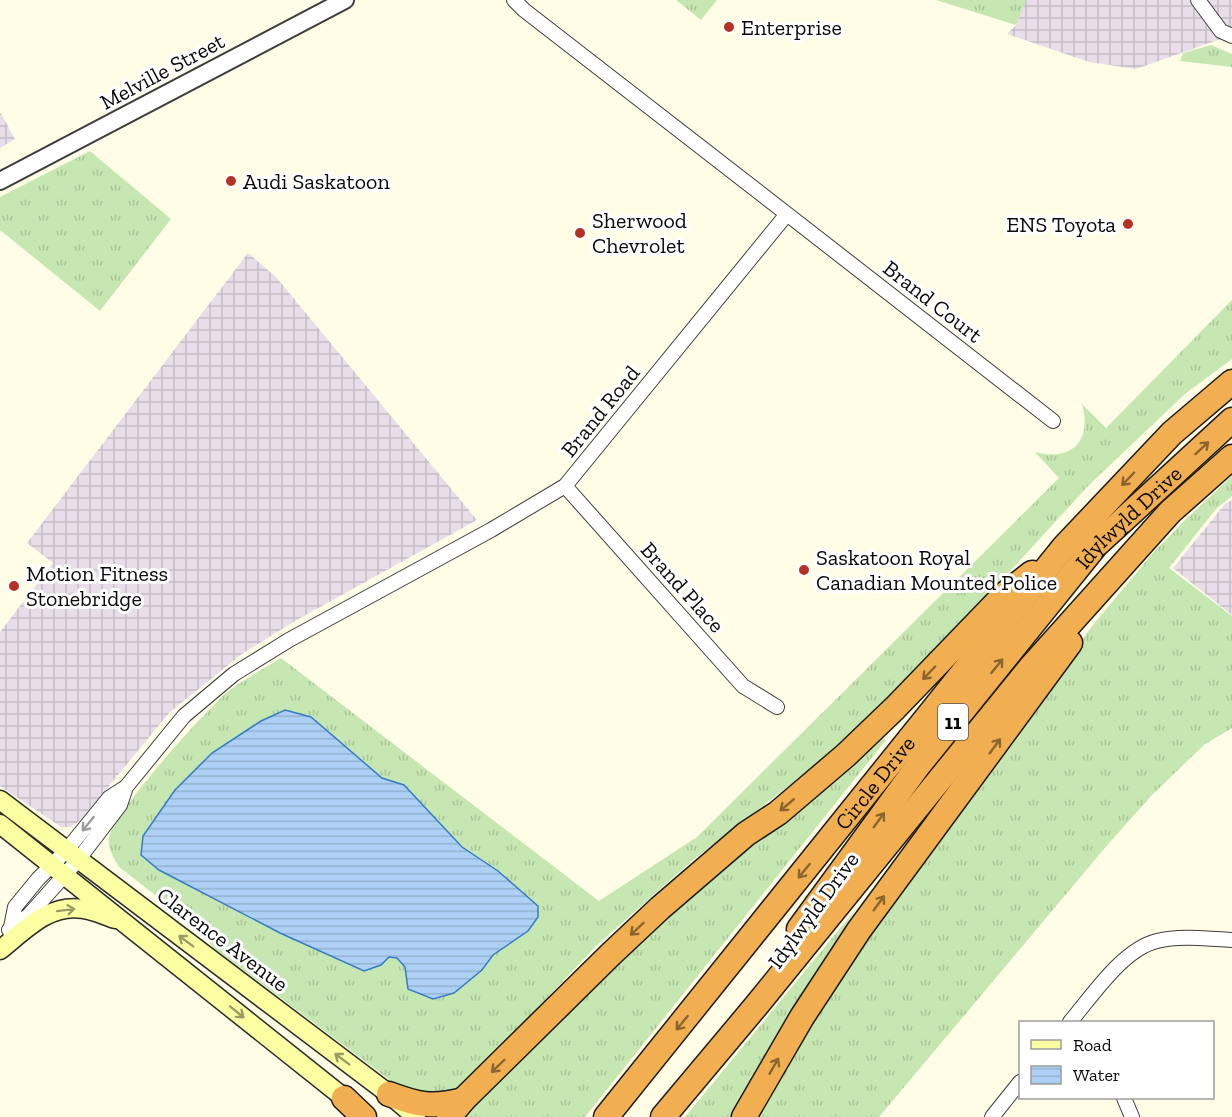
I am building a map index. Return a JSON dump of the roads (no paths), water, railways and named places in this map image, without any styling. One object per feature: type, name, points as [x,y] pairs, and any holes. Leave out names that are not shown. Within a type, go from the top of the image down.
[{"type":"highway","name":"Circle Drive","points":[[606,1117],[1064,547],[1172,433],[1232,382]]},
{"type":"highway","name":"Idylwyld Drive","points":[[712,1057],[748,1000],[918,766],[1095,545],[1232,420]]},
{"type":"highway","name":"11","points":[[663,1117],[1031,667],[1170,512],[1232,457]]},
{"type":"highway","points":[[389,1094],[423,1106],[456,1109],[619,946],[746,834],[778,813],[846,755],[895,708],[1005,594],[1064,547]]},
{"type":"highway","points":[[744,1117],[802,1017],[859,930],[1101,602],[1137,549]]},
{"type":"highway","points":[[344,1098],[364,1117]]},
{"type":"main road","name":"Clarence Avenue","points":[[0,800],[389,1094],[416,1117]]},
{"type":"main road","name":"Clarence Avenue","points":[[0,824],[370,1117]]},
{"type":"main road","points":[[0,950],[46,914],[65,908],[83,909],[126,922]]},
{"type":"street","name":"Melville Street","points":[[0,181],[345,0]]},
{"type":"street","points":[[514,0],[787,214]]},
{"type":"street","points":[[1198,0],[1228,31]]},
{"type":"street","name":"Brand Court","points":[[787,214],[1053,421]]},
{"type":"street","name":"Brand Road","points":[[0,943],[11,927],[15,907],[38,879],[59,870],[120,806],[126,787],[184,716],[234,674],[289,640],[491,530],[565,486],[787,214]]},
{"type":"street","name":"Brand Place","points":[[565,486],[743,686],[777,707]]},
{"type":"street","points":[[1072,1021],[1119,965],[1154,941],[1169,939],[1232,940]]},
{"type":"street","points":[[992,1117],[1019,1083]]},
{"type":"street","points":[[1124,1099],[1132,1117]]},
{"type":"water","points":[[285,710],[311,717],[382,778],[404,785],[462,847],[498,871],[538,906],[538,917],[528,931],[493,955],[482,970],[454,993],[433,999],[408,989],[405,967],[397,958],[389,957],[381,965],[364,971],[280,933],[159,870],[141,855],[143,836],[175,790],[212,753],[261,721]]},
{"type":"place","name":"Enterprise","points":[[729,27]]},
{"type":"place","name":"Audi Saskatoon","points":[[231,181]]},
{"type":"place","name":"ENS Toyota","points":[[1128,224]]},
{"type":"place","name":"Sherwood Chevrolet","points":[[580,233]]},
{"type":"place","name":"Saskatoon Royal Canadian Mounted Police","points":[[804,570]]},
{"type":"place","name":"Motion Fitness Stonebridge","points":[[14,586]]}]
